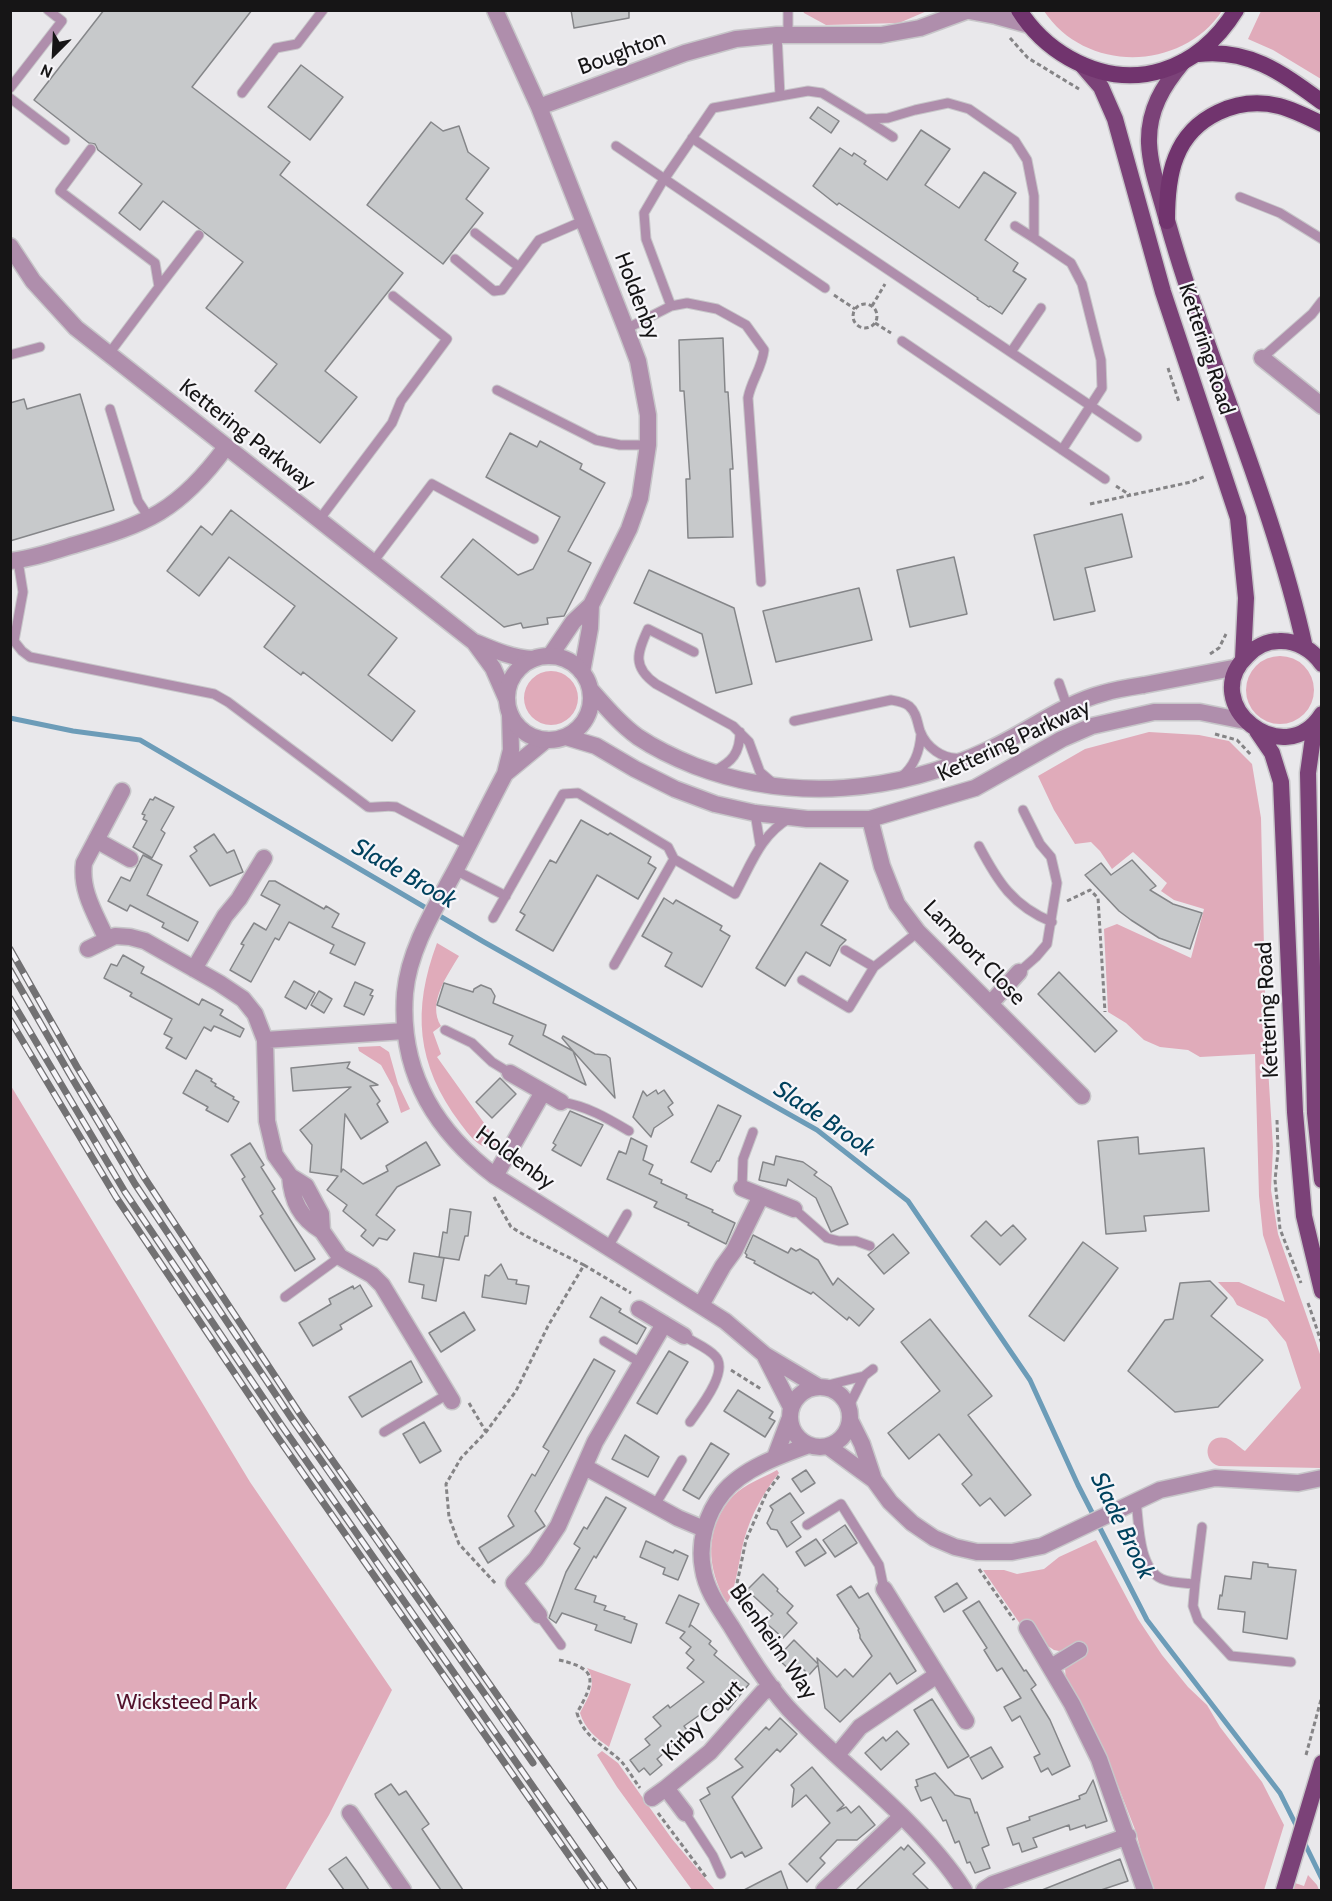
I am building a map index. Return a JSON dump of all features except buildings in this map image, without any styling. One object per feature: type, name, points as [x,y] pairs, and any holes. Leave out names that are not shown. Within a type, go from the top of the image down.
[{"type":"highway","points":[[1019,10],[1029,25],[1050,45],[1082,65],[1102,72],[1141,75],[1161,71],[1191,58],[1223,52],[1247,57],[1275,71],[1322,102]]},
{"type":"highway","points":[[1191,58],[1210,44],[1236,10]]},
{"type":"highway","points":[[1167,220],[1169,184],[1176,157],[1191,133],[1214,114],[1243,104],[1259,103],[1299,112],[1322,124]]},
{"type":"main road","name":"Kettering Road","points":[[1191,58],[1160,92],[1154,107],[1149,143],[1152,167],[1188,289],[1293,591],[1305,648]]},
{"type":"main road","name":"Kettering Road","points":[[1082,65],[1101,87],[1114,119],[1163,292],[1238,518],[1246,597],[1240,663],[1233,681],[1233,695],[1237,709],[1272,753],[1281,782],[1295,1112],[1304,1216],[1322,1291]]},
{"type":"main road","points":[[1240,663],[1253,650],[1272,642],[1292,642],[1305,648],[1321,662]]},
{"type":"main road","name":"Kettering Road","points":[[1320,717],[1308,773],[1315,1113],[1322,1180]]},
{"type":"main road","points":[[1251,726],[1272,736],[1287,736],[1302,732],[1320,717]]},
{"type":"main road","points":[[1285,1887],[1322,1763]]},
{"type":"street","name":"Holdenby","points":[[495,10],[538,107],[626,329],[638,361],[648,415],[648,445],[640,498],[629,529],[591,606],[573,622],[542,658]]},
{"type":"street","name":"Boughton","points":[[538,107],[706,46],[736,39],[782,35],[881,35],[920,27],[969,10],[1029,25]]},
{"type":"street","name":"Kettering Parkway","points":[[10,246],[33,281],[76,328],[474,642],[493,668],[508,707]]},
{"type":"street","points":[[1262,358],[1322,406]]},
{"type":"street","points":[[14,561],[121,532],[150,519],[191,489],[226,447]]},
{"type":"street","name":"Holdenby","points":[[582,672],[590,628],[591,606]]},
{"type":"street","name":"Kettering Parkway","points":[[474,642],[521,659],[542,658]]},
{"type":"street","points":[[590,689],[591,703],[587,717],[578,729],[566,737],[546,740],[535,738],[516,724],[508,707],[508,687],[522,666],[542,658],[562,658],[582,672],[590,689],[610,712],[638,737],[670,756],[711,772],[779,787],[831,790],[882,785],[968,758],[990,749],[1067,706],[1104,693],[1240,663]]},
{"type":"street","name":"Holdenby","points":[[508,707],[511,750],[505,774],[425,928],[412,963],[405,992],[405,1031],[414,1070],[428,1104],[449,1135],[471,1158],[495,1176],[725,1320],[765,1355],[821,1386]]},
{"type":"street","name":"Kettering Parkway","points":[[566,737],[596,746],[675,789],[716,804],[755,813],[791,817],[870,819],[975,788],[1062,739],[1092,726],[1154,711],[1200,712],[1251,726]]},
{"type":"street","name":"Holdenby","points":[[505,774],[546,740]]},
{"type":"street","points":[[107,940],[83,885],[84,863],[122,791]]},
{"type":"street","name":"Lamport Close","points":[[870,819],[882,866],[897,904],[918,932],[1082,1096]]},
{"type":"street","points":[[96,840],[130,859]]},
{"type":"street","points":[[194,969],[225,916],[239,899],[264,858]]},
{"type":"street","points":[[88,949],[115,936],[145,941],[243,999],[255,1014],[265,1040],[267,1121],[275,1155],[290,1176],[306,1186],[321,1214],[322,1231],[340,1257],[372,1275],[382,1285],[450,1398]]},
{"type":"street","points":[[990,1004],[1019,972]]},
{"type":"street","points":[[265,1040],[405,1031]]},
{"type":"street","points":[[510,1073],[561,1102]]},
{"type":"street","points":[[495,1176],[543,1092]]},
{"type":"street","points":[[742,1188],[794,1209]]},
{"type":"street","points":[[701,1305],[734,1251],[760,1196]]},
{"type":"street","points":[[642,1311],[684,1336]]},
{"type":"street","points":[[539,1615],[508,1587],[536,1559],[558,1526],[605,1424],[664,1324]]},
{"type":"street","name":"Holdenby","points":[[765,1355],[782,1390],[790,1414]]},
{"type":"street","points":[[779,1464],[790,1414],[799,1395],[809,1388],[821,1386],[832,1388],[841,1394],[874,1480]]},
{"type":"street","points":[[790,1414],[790,1426],[797,1436],[816,1448],[829,1447],[839,1441],[847,1431],[850,1413]]},
{"type":"street","name":"Blenheim Way","points":[[809,1445],[779,1464],[735,1482],[723,1493],[704,1529],[701,1552],[703,1572],[709,1588],[747,1651],[787,1706],[931,1845],[964,1890]]},
{"type":"street","points":[[829,1447],[874,1480],[895,1507],[919,1528],[934,1538],[977,1552],[1012,1552],[1042,1546],[1160,1490],[1215,1479],[1298,1483],[1322,1478]]},
{"type":"street","points":[[585,1467],[704,1529]]},
{"type":"street","points":[[1298,1483],[1322,1491]]},
{"type":"street","points":[[884,1589],[966,1721]]},
{"type":"street","points":[[1028,1631],[1072,1704],[1099,1759],[1128,1836],[1145,1890]]},
{"type":"street","points":[[1051,1667],[1079,1650]]},
{"type":"street","points":[[837,1755],[860,1727],[937,1674]]},
{"type":"street","name":"Kirby Court","points":[[650,1801],[710,1752],[763,1692],[773,1688]]},
{"type":"street","name":"Kirby Court","points":[[666,1788],[685,1813]]},
{"type":"street","points":[[350,1813],[403,1890]]},
{"type":"street","points":[[824,1890],[902,1816]]},
{"type":"street","points":[[984,1890],[993,1884],[1128,1836]]},
{"type":"lane","points":[[10,88],[62,21],[48,10]]},
{"type":"lane","points":[[242,93],[276,48],[297,44],[323,10]]},
{"type":"lane","points":[[780,96],[782,35],[788,10]]},
{"type":"lane","points":[[672,306],[646,239],[644,213],[664,179],[713,108],[808,91],[822,93],[893,137]]},
{"type":"lane","points":[[10,98],[65,140]]},
{"type":"lane","points":[[864,119],[888,118],[948,103],[969,109],[1015,141],[1027,160],[1033,187],[1034,238]]},
{"type":"lane","points":[[692,138],[1137,437]]},
{"type":"lane","points":[[616,146],[825,288]]},
{"type":"lane","points":[[91,150],[60,191],[155,263],[159,288]]},
{"type":"lane","points":[[1240,197],[1280,213],[1322,239]]},
{"type":"lane","points":[[455,259],[494,291],[502,290],[538,240],[584,221]]},
{"type":"lane","points":[[1015,226],[1071,263],[1082,284],[1101,360],[1102,388],[1062,450]]},
{"type":"lane","points":[[475,233],[519,267]]},
{"type":"lane","points":[[108,355],[199,235]]},
{"type":"lane","points":[[319,520],[392,423],[401,401],[447,339],[393,296]]},
{"type":"lane","points":[[1262,358],[1312,314],[1322,301]]},
{"type":"lane","points":[[626,329],[672,306],[687,303],[717,309],[746,325],[764,350],[762,363],[750,384],[748,399],[761,582]]},
{"type":"lane","points":[[1011,352],[1041,308]]},
{"type":"lane","points":[[902,341],[1105,479]]},
{"type":"lane","points":[[10,355],[40,347]]},
{"type":"lane","points":[[497,390],[596,440],[620,445],[648,445]]},
{"type":"lane","points":[[110,409],[138,501],[150,519]]},
{"type":"lane","points":[[373,561],[432,484],[534,539]]},
{"type":"lane","points":[[14,561],[23,592],[14,641],[30,657],[214,694],[228,702],[368,807],[379,808],[386,805],[396,807],[468,845]]},
{"type":"lane","points":[[694,652],[648,629],[640,647],[640,668],[645,677],[656,684],[733,726],[749,742],[760,772],[779,787]]},
{"type":"lane","points":[[1059,683],[1067,706]]},
{"type":"lane","points":[[794,721],[891,700],[907,704],[915,713],[921,734],[934,750],[956,759],[968,758]]},
{"type":"lane","points":[[711,772],[728,764],[735,757],[740,744],[740,732]]},
{"type":"lane","points":[[897,781],[914,761],[921,734]]},
{"type":"lane","points":[[494,918],[563,794],[578,793],[668,847],[674,859],[735,894],[760,844],[777,826],[791,817]]},
{"type":"lane","points":[[1019,972],[1047,944],[1057,883],[1051,857],[1040,844],[1023,810]]},
{"type":"lane","points":[[755,813],[760,844]]},
{"type":"lane","points":[[980,846],[993,874],[1014,900],[1034,915],[1052,922]]},
{"type":"lane","points":[[614,965],[674,859]]},
{"type":"lane","points":[[455,870],[506,896]]},
{"type":"lane","points":[[802,980],[849,1008],[874,967],[918,932]]},
{"type":"lane","points":[[845,950],[874,967]]},
{"type":"lane","points":[[445,1030],[472,1043],[492,1062],[510,1073]]},
{"type":"lane","points":[[561,1102],[595,1111],[629,1131]]},
{"type":"lane","points":[[742,1188],[742,1159],[753,1131]]},
{"type":"lane","points":[[794,1209],[826,1238],[856,1241],[870,1246]]},
{"type":"lane","points":[[608,1247],[627,1214]]},
{"type":"lane","points":[[285,1297],[340,1257]]},
{"type":"lane","points":[[684,1336],[716,1357],[719,1363],[716,1382],[690,1422]]},
{"type":"lane","points":[[604,1341],[641,1363]]},
{"type":"lane","points":[[850,1413],[864,1376],[873,1368]]},
{"type":"lane","points":[[821,1386],[864,1376]]},
{"type":"lane","points":[[384,1432],[450,1398]]},
{"type":"lane","points":[[655,1505],[682,1460]]},
{"type":"lane","points":[[1136,1500],[1144,1561],[1154,1575],[1164,1580],[1195,1584]]},
{"type":"lane","points":[[807,1525],[841,1504],[879,1565],[884,1589]]},
{"type":"lane","points":[[1202,1527],[1193,1606],[1198,1620],[1231,1656],[1291,1662]]},
{"type":"lane","points":[[539,1615],[561,1645]]},
{"type":"lane","name":"Kirby Court","points":[[685,1813],[722,1874]]},
{"type":"path","points":[[1005,33],[1028,58],[1080,90]]},
{"type":"path","points":[[872,306],[892,273]]},
{"type":"path","points":[[825,288],[855,309]]},
{"type":"path","points":[[863,304],[872,306],[877,314],[875,323],[867,328],[858,326],[853,318],[855,309],[863,304]]},
{"type":"path","points":[[875,323],[902,341]]},
{"type":"path","points":[[1166,362],[1180,404]]},
{"type":"path","points":[[1203,466],[1209,483]]},
{"type":"path","points":[[1090,504],[1191,482],[1206,476]]},
{"type":"path","points":[[1210,654],[1219,648],[1227,633]]},
{"type":"path","points":[[1054,907],[1090,890],[1098,897],[1105,1012]]},
{"type":"path","points":[[495,1176],[487,1190],[500,1204],[511,1227],[565,1254],[648,1304],[642,1311]]},
{"type":"path","points":[[508,1587],[459,1544],[449,1517],[446,1484],[461,1458],[486,1432],[516,1391],[548,1326],[584,1265]]},
{"type":"path","points":[[719,1363],[775,1397],[782,1390]]},
{"type":"path","points":[[450,1398],[461,1397],[467,1400],[486,1432]]},
{"type":"path","points":[[733,1603],[746,1540],[779,1464]]},
{"type":"path","points":[[977,1552],[976,1565],[1024,1637],[1028,1631]]},
{"type":"path","points":[[558,1659],[585,1669],[589,1677],[589,1691],[577,1713],[580,1724],[592,1740],[622,1762],[710,1882]]},
{"type":"path","points":[[1303,1765],[1322,1696]]},
{"type":"green space","points":[[803,10],[927,11],[899,23],[826,25],[804,13]]},
{"type":"green space","points":[[1044,11],[1222,11],[1204,31],[1183,45],[1158,54],[1133,57],[1108,54],[1083,46],[1062,31]]},
{"type":"green space","points":[[1261,11],[1321,11],[1321,79],[1273,50],[1248,39]]},
{"type":"green space","points":[[1287,656],[1299,662],[1308,671],[1314,683],[1312,703],[1304,714],[1287,724],[1273,724],[1256,714],[1248,703],[1246,683],[1256,666],[1267,658]]},
{"type":"green space","points":[[546,671],[556,671],[566,675],[574,683],[578,698],[574,713],[566,721],[556,725],[546,725],[536,721],[528,713],[524,703],[524,693],[528,683],[536,675]]},
{"type":"green space","points":[[1149,732],[1199,735],[1229,741],[1252,764],[1261,818],[1266,1036],[1273,1147],[1271,1190],[1278,1234],[1321,1357],[1321,1468],[1219,1466],[1213,1463],[1208,1454],[1210,1443],[1219,1438],[1228,1439],[1245,1451],[1301,1388],[1286,1342],[1267,1319],[1237,1305],[1218,1282],[1239,1282],[1285,1302],[1263,1235],[1259,1196],[1255,1054],[1200,1057],[1188,1050],[1160,1047],[1144,1040],[1126,1023],[1108,1012],[1104,929],[1117,924],[1191,958],[1204,909],[1174,900],[1161,891],[1167,883],[1133,852],[1112,869],[1091,842],[1075,844],[1054,810],[1038,776],[1085,749]]},
{"type":"green space","points":[[437,943],[459,956],[444,981],[437,999],[437,1017],[441,1026],[433,1032],[441,1054],[437,1057],[499,1144],[492,1148],[477,1143],[460,1123],[445,1101],[427,1058],[422,1014],[424,991]]},
{"type":"green space","points":[[380,1046],[389,1052],[398,1084],[410,1109],[401,1113],[393,1087],[381,1065],[359,1051],[358,1047]]},
{"type":"green space","name":"Wicksteed Park","points":[[11,1086],[250,1482],[392,1690],[329,1815],[285,1890],[11,1890]]},
{"type":"green space","points":[[777,1470],[779,1473],[763,1496],[750,1522],[732,1592],[727,1603],[720,1590],[712,1562],[711,1548],[717,1521],[733,1496]]},
{"type":"green space","points":[[1096,1540],[1138,1619],[1162,1655],[1188,1687],[1207,1705],[1220,1727],[1262,1782],[1284,1825],[1264,1890],[1151,1890],[1136,1832],[1106,1755],[1066,1681],[1065,1668],[1070,1662],[1067,1649],[1054,1650],[1025,1631],[983,1570],[1004,1570],[1017,1574],[1044,1569],[1059,1557]]},
{"type":"green space","points":[[587,1668],[631,1684],[609,1747],[592,1733],[580,1713],[592,1685]]},
{"type":"green space","points":[[602,1751],[618,1763],[672,1839],[715,1890],[692,1890],[617,1787],[597,1755]]},
{"type":"green space","points":[[1308,1875],[1319,1890],[1293,1890],[1295,1883],[1304,1886]]},
{"type":"waterway","name":"Slade Brook","points":[[10,718],[73,731],[140,740],[484,942],[817,1130],[908,1201],[1030,1380],[1078,1485],[1147,1620],[1280,1793],[1298,1829]]},
{"type":"waterway","name":"Slade Brook","points":[[1303,1840],[1322,1879]]},
{"type":"railway","points":[[10,949],[77,1067],[144,1177],[300,1414],[634,1890]]},
{"type":"railway","points":[[10,970],[135,1184],[292,1419],[533,1763]]},
{"type":"railway","points":[[10,998],[125,1192],[282,1426],[605,1890]]},
{"type":"railway","points":[[10,1020],[116,1197],[274,1432],[593,1890]]}]
